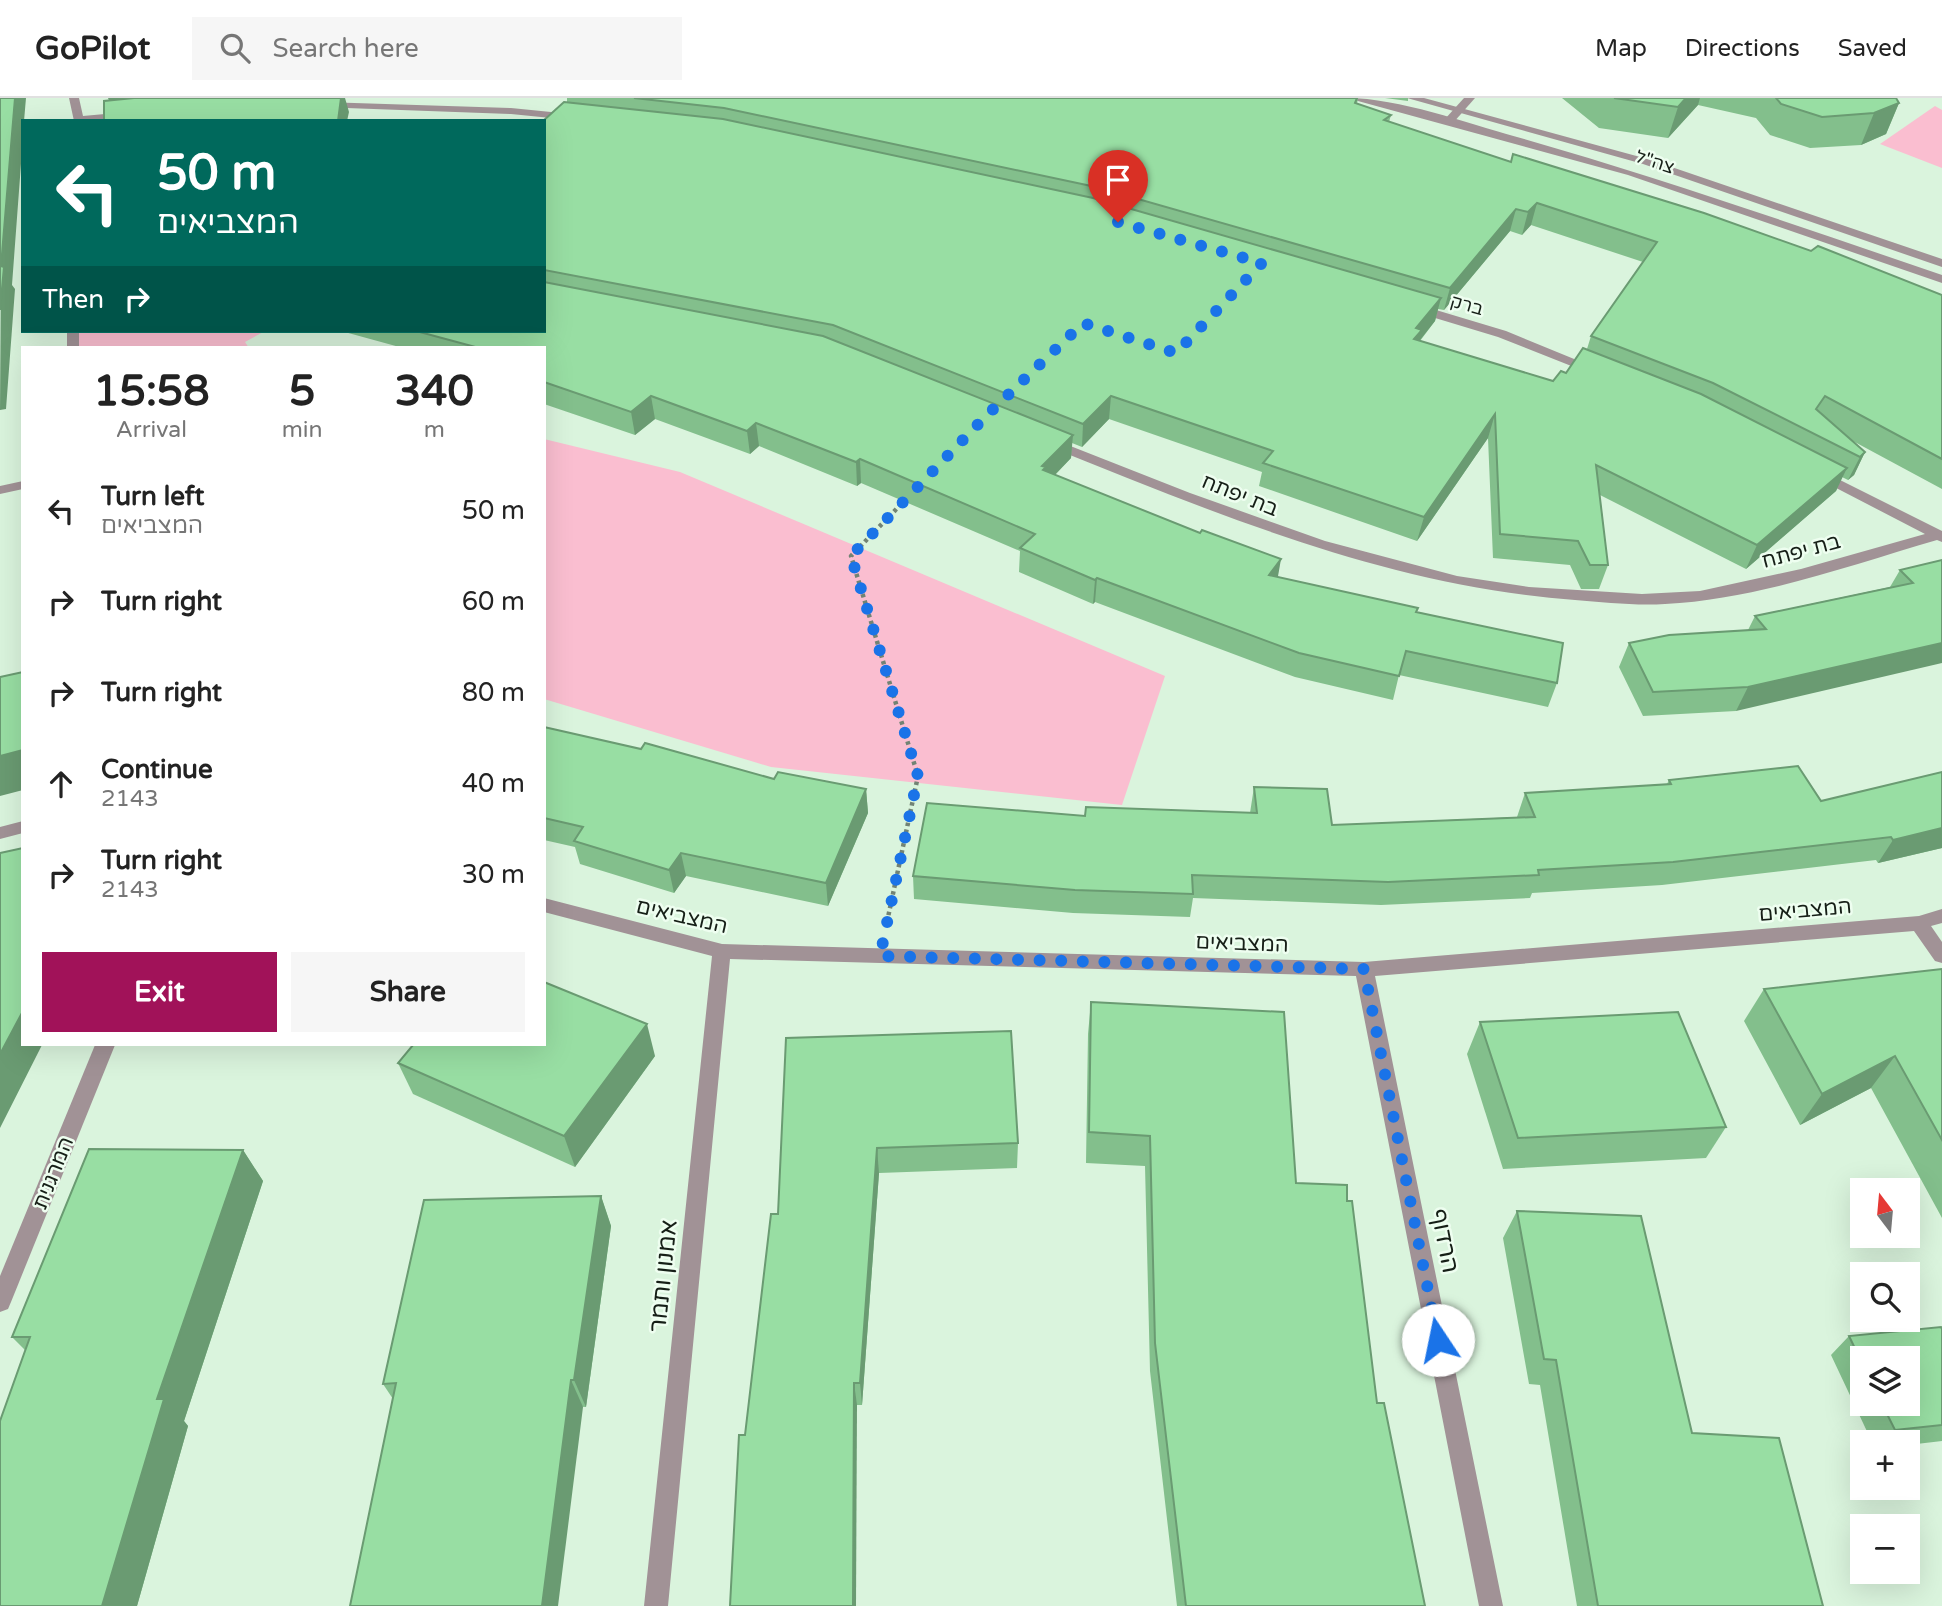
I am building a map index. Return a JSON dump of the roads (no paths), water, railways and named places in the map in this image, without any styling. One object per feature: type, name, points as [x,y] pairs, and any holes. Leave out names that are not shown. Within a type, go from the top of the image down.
[{"type":"street","points":[[74,98],[79,119]]},
{"type":"street","name":"צה\"ל","points":[[1352,98],[1449,121],[1632,173],[1942,279]]},
{"type":"street","name":"צה\"ל","points":[[1412,98],[1647,162],[1942,263]]},
{"type":"street","points":[[1449,121],[1470,98]]},
{"type":"street","points":[[315,105],[511,111],[579,118]]},
{"type":"street","points":[[388,119],[392,106]]},
{"type":"street","points":[[96,119],[146,113]]},
{"type":"street","name":"ברק","points":[[1409,306],[1503,334],[1613,378]]},
{"type":"street","name":"בת יפתח","points":[[1037,437],[1280,534],[1412,573],[1546,595],[1666,599],[1759,584],[1940,536]]},
{"type":"street","points":[[1806,467],[1940,536]]},
{"type":"street","points":[[0,490],[21,485]]},
{"type":"street","points":[[0,833],[21,828]]},
{"type":"street","name":"המצביאים","points":[[546,906],[722,951],[1364,969],[1919,923],[1942,916]]},
{"type":"street","points":[[1919,923],[1942,956]]},
{"type":"street","name":"אמנון ותמר","points":[[656,1606],[722,951]]},
{"type":"street","name":"הרדוף","points":[[1364,969],[1490,1606]]},
{"type":"street","name":"המרגנית","points":[[0,1302],[105,1046]]}]
